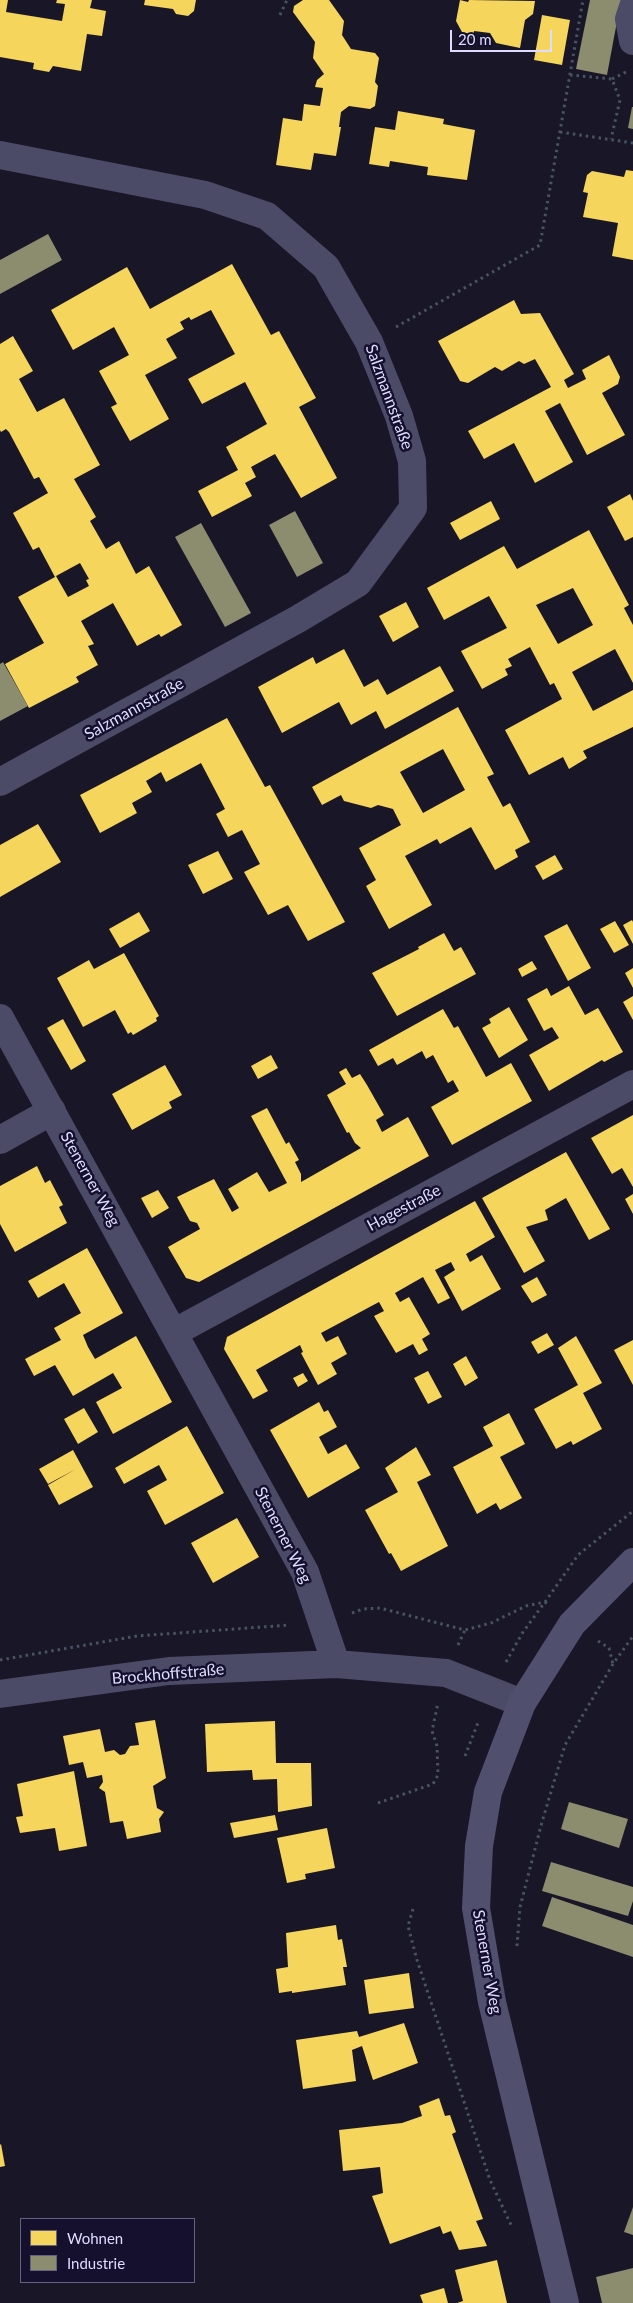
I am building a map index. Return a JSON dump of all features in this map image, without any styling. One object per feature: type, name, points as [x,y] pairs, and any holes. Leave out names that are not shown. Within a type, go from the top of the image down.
[{"type":"street","points":[[633,7],[629,19],[633,42]]},
{"type":"street","name":"Salzmannstraße","points":[[0,155],[205,195],[267,216],[326,268],[370,342],[399,416],[412,461],[413,508],[358,583],[298,619],[0,782]]},
{"type":"street","name":"Stenerner Weg","points":[[0,1018],[306,1572],[336,1664]]},
{"type":"street","name":"Hagestraße","points":[[175,1332],[633,1084]]},
{"type":"street","points":[[0,1140],[52,1111]]},
{"type":"street","name":"Stenerner Weg","points":[[565,2303],[492,2002],[476,1908],[479,1846],[488,1792],[522,1703],[572,1624],[633,1562]]},
{"type":"street","points":[[336,1664],[446,1673],[522,1703]]},
{"type":"street","name":"Brockhoffstraße","points":[[0,1694],[169,1671],[336,1664]]},
{"type":"path","points":[[280,15],[287,0]]},
{"type":"path","points":[[370,342],[540,245],[583,0]]},
{"type":"path","points":[[570,75],[612,79],[633,71]]},
{"type":"path","points":[[611,139],[620,100],[612,79]]},
{"type":"path","points":[[560,132],[633,143]]},
{"type":"path","points":[[0,1660],[137,1636],[322,1623],[363,1609],[380,1608],[465,1630],[491,1623],[526,1606],[545,1602],[578,1555],[633,1511]]},
{"type":"path","points":[[378,1803],[433,1784],[438,1775],[437,1746],[432,1731],[446,1673],[465,1630]]},
{"type":"path","points":[[516,1954],[520,1907],[542,1822],[565,1745],[613,1664],[633,1636]]},
{"type":"path","points":[[413,1909],[408,1926],[417,1960],[490,2180],[512,2227]]},
{"type":"building: Wohnen","points":[[0,0],[8,0],[6,12],[62,21],[65,4],[56,3],[57,0],[92,0],[90,8],[106,11],[102,36],[87,34],[81,71],[53,66],[49,72],[33,69],[34,63],[0,57]]},
{"type":"building: Wohnen","points":[[145,0],[196,0],[194,11],[188,16],[176,14],[173,9],[144,5]]},
{"type":"building: Wohnen","points":[[303,0],[329,0],[344,21],[342,35],[351,49],[375,53],[379,58],[375,82],[378,86],[375,106],[370,109],[349,106],[341,112],[339,127],[341,127],[336,156],[314,153],[311,170],[276,165],[283,118],[302,121],[304,104],[320,106],[323,88],[315,87],[317,80],[324,74],[313,58],[315,42],[293,12],[294,6]]},
{"type":"building: Wohnen","points":[[460,0],[468,2],[469,0],[535,1],[533,14],[525,20],[520,48],[496,43],[490,33],[474,31],[473,39],[470,38],[471,34],[462,32],[456,21]]},
{"type":"building: Wohnen","points":[[542,15],[570,20],[562,65],[534,60]]},
{"type":"building: Wohnen","points":[[398,111],[444,119],[443,124],[475,130],[467,180],[427,175],[428,167],[390,161],[389,167],[369,164],[375,127],[395,130]]},
{"type":"building: Wohnen","points":[[626,170],[633,171],[633,260],[612,256],[618,223],[583,217],[588,193],[583,192],[587,175],[592,171],[624,177]]},
{"type":"building: Wohnen","points":[[232,264],[271,335],[279,331],[316,398],[299,407],[337,478],[301,498],[275,454],[251,467],[256,477],[245,483],[252,496],[212,517],[198,491],[238,470],[226,447],[267,424],[245,382],[202,404],[188,379],[235,354],[211,310],[191,320],[189,317],[180,322],[184,329],[166,339],[177,358],[145,375],[169,419],[130,441],[111,407],[117,404],[99,371],[129,355],[114,327],[73,350],[51,310],[127,267],[150,309]]},
{"type":"building: Wohnen","points":[[514,300],[521,314],[540,313],[574,374],[564,380],[568,388],[586,379],[582,370],[609,355],[620,377],[618,384],[602,393],[625,435],[587,455],[560,403],[545,411],[573,462],[535,483],[514,443],[484,459],[468,431],[551,387],[535,359],[524,364],[519,361],[502,371],[495,367],[468,383],[460,381],[438,341]]},
{"type":"building: Wohnen","points":[[13,336],[33,371],[19,379],[37,412],[64,398],[100,465],[74,479],[96,517],[90,521],[106,549],[119,541],[136,574],[149,566],[182,625],[161,637],[159,634],[137,646],[113,603],[81,621],[94,644],[88,646],[98,665],[76,677],[79,682],[29,708],[5,664],[44,643],[18,597],[55,577],[39,547],[33,550],[13,513],[48,493],[39,477],[34,479],[9,432],[6,429],[1,432],[0,430],[0,344]],"holes":[[[80,563],[89,579],[86,580],[89,586],[68,597],[56,576]]]},
{"type":"building: Wohnen","points":[[630,494],[633,501],[633,537],[625,541],[607,507]]},
{"type":"building: Wohnen","points":[[491,501],[500,519],[460,540],[450,523]]},
{"type":"building: Wohnen","points":[[589,530],[629,605],[624,608],[633,625],[633,683],[615,649],[572,672],[593,711],[633,690],[633,727],[583,751],[587,758],[569,769],[563,757],[529,775],[505,730],[562,699],[554,683],[550,685],[530,647],[508,659],[512,666],[505,669],[508,675],[482,689],[461,651],[507,628],[489,596],[444,620],[427,588],[504,546],[517,569]],"holes":[[[573,588],[593,625],[558,644],[536,605]]]},
{"type":"building: Wohnen","points":[[406,602],[419,627],[393,642],[379,616]]},
{"type":"building: Wohnen","points":[[344,649],[364,687],[378,679],[387,695],[440,666],[454,691],[385,729],[376,711],[351,725],[339,702],[282,733],[258,687],[313,657],[316,664]]},
{"type":"building: Wohnen","points":[[458,707],[494,774],[487,777],[503,807],[510,803],[530,842],[515,850],[518,857],[495,870],[471,827],[440,844],[437,839],[405,856],[432,905],[389,929],[366,886],[376,880],[359,848],[401,825],[393,809],[378,805],[371,808],[344,801],[341,795],[322,805],[312,787]],"holes":[[[443,749],[465,790],[423,813],[400,772]]]},
{"type":"building: Wohnen","points":[[227,718],[265,787],[270,785],[345,922],[308,941],[288,905],[268,915],[244,872],[260,864],[242,830],[228,837],[216,814],[225,809],[201,763],[166,782],[161,772],[146,781],[152,792],[132,803],[137,813],[100,833],[80,795]]},
{"type":"building: Wohnen","points":[[38,824],[61,862],[0,897],[0,845]]},
{"type":"building: Wohnen","points":[[218,851],[233,879],[203,894],[188,865]]},
{"type":"building: Wohnen","points":[[555,855],[563,869],[543,880],[535,866]]},
{"type":"building: Wohnen","points":[[139,912],[150,931],[120,948],[109,929]]},
{"type":"building: Wohnen","points":[[632,920],[633,922],[633,944],[623,925]]},
{"type":"building: Wohnen","points":[[615,921],[629,945],[614,953],[600,929]]},
{"type":"building: Wohnen","points":[[567,924],[591,968],[568,981],[544,936]]},
{"type":"building: Wohnen","points":[[444,933],[454,951],[461,947],[476,974],[397,1016],[372,973],[419,949],[418,947]]},
{"type":"building: Wohnen","points":[[124,953],[159,1016],[156,1018],[157,1021],[133,1035],[131,1032],[128,1034],[115,1010],[83,1027],[57,978],[89,960],[94,969]]},
{"type":"building: Wohnen","points":[[532,961],[537,969],[522,977],[518,969]]},
{"type":"building: Wohnen","points":[[633,968],[633,988],[625,973]]},
{"type":"building: Wohnen","points":[[569,986],[585,1015],[598,1008],[623,1052],[604,1062],[602,1060],[549,1091],[529,1055],[559,1038],[552,1027],[544,1031],[527,999],[547,988],[551,996]]},
{"type":"building: Wohnen","points":[[633,996],[633,1020],[623,1002]]},
{"type":"building: Wohnen","points":[[509,1007],[528,1040],[499,1058],[482,1028],[491,1023],[489,1019]]},
{"type":"building: Wohnen","points":[[443,1009],[454,1028],[458,1026],[486,1077],[511,1063],[532,1101],[452,1145],[431,1107],[459,1091],[453,1080],[448,1083],[433,1055],[426,1059],[422,1051],[397,1065],[393,1058],[378,1066],[369,1050]]},
{"type":"building: Wohnen","points":[[63,1019],[86,1061],[71,1070],[47,1028]]},
{"type":"building: Wohnen","points":[[271,1055],[278,1068],[258,1079],[251,1066]]},
{"type":"building: Wohnen","points":[[165,1065],[182,1095],[169,1102],[172,1108],[132,1130],[112,1094]]},
{"type":"building: Wohnen","points":[[346,1068],[352,1078],[360,1074],[384,1115],[376,1120],[382,1132],[408,1117],[429,1156],[199,1282],[186,1278],[168,1247],[200,1229],[197,1223],[190,1221],[177,1197],[214,1179],[232,1212],[239,1208],[228,1189],[257,1172],[269,1192],[287,1183],[251,1116],[267,1108],[286,1144],[289,1142],[299,1160],[295,1162],[301,1174],[301,1182],[361,1148],[355,1143],[349,1132],[347,1133],[327,1095],[346,1084],[339,1072]]},
{"type":"building: Wohnen","points":[[633,1115],[633,1187],[622,1168],[612,1174],[591,1138]]},
{"type":"building: Wohnen","points":[[566,1152],[610,1229],[589,1240],[566,1198],[545,1210],[548,1220],[526,1227],[545,1261],[524,1273],[482,1198]]},
{"type":"building: Wohnen","points":[[37,1166],[45,1183],[50,1180],[63,1205],[59,1207],[67,1223],[15,1252],[0,1224],[0,1186]]},
{"type":"building: Wohnen","points":[[158,1190],[169,1208],[152,1218],[141,1198]]},
{"type":"building: Wohnen","points":[[633,1194],[633,1214],[625,1199]]},
{"type":"building: Wohnen","points":[[475,1201],[495,1237],[466,1254],[470,1262],[482,1255],[501,1289],[462,1311],[444,1277],[455,1270],[451,1262],[435,1270],[450,1298],[438,1304],[423,1277],[395,1293],[400,1302],[409,1297],[430,1334],[422,1339],[428,1350],[419,1355],[413,1344],[396,1353],[374,1316],[384,1311],[379,1302],[321,1333],[326,1342],[338,1336],[347,1354],[331,1363],[337,1374],[318,1385],[301,1353],[303,1352],[300,1345],[256,1370],[268,1391],[253,1399],[224,1349],[227,1337]]},
{"type":"building: Wohnen","points":[[87,1248],[123,1313],[83,1335],[88,1347],[95,1359],[136,1336],[172,1402],[113,1434],[96,1402],[122,1388],[113,1373],[73,1396],[55,1365],[34,1376],[25,1359],[61,1340],[54,1328],[81,1313],[64,1283],[38,1298],[28,1281]]},
{"type":"building: Wohnen","points":[[537,1277],[547,1295],[532,1303],[521,1286]]},
{"type":"building: Wohnen","points":[[547,1333],[554,1345],[538,1354],[531,1342]]},
{"type":"building: Wohnen","points":[[576,1336],[602,1383],[583,1393],[602,1429],[573,1445],[571,1441],[556,1449],[534,1409],[578,1385],[558,1348]]},
{"type":"building: Wohnen","points":[[633,1340],[633,1385],[614,1350]]},
{"type":"building: Wohnen","points":[[466,1356],[478,1378],[465,1386],[453,1364]]},
{"type":"building: Wohnen","points":[[428,1371],[442,1397],[428,1404],[414,1378]]},
{"type":"building: Wohnen","points":[[303,1373],[308,1381],[298,1387],[293,1378]]},
{"type":"building: Wohnen","points":[[319,1402],[324,1412],[328,1410],[337,1427],[319,1437],[328,1454],[346,1444],[360,1468],[308,1498],[270,1430]]},
{"type":"building: Wohnen","points":[[84,1408],[98,1432],[78,1444],[64,1419]]},
{"type":"building: Wohnen","points":[[509,1413],[525,1444],[500,1457],[522,1498],[500,1510],[496,1503],[477,1514],[453,1467],[493,1446],[483,1427]]},
{"type":"building: Wohnen","points":[[187,1426],[224,1493],[165,1525],[147,1491],[167,1480],[159,1465],[124,1484],[115,1468]]},
{"type":"building: Wohnen","points":[[416,1447],[431,1475],[417,1482],[448,1546],[401,1571],[391,1553],[389,1554],[365,1510],[398,1492],[385,1468]]},
{"type":"building: Wohnen","points":[[73,1450],[93,1487],[59,1505],[48,1485],[76,1469],[48,1484],[39,1469]]},
{"type":"building: Wohnen","points":[[237,1518],[259,1557],[213,1583],[191,1543]]},
{"type":"building: Wohnen","points":[[155,1720],[166,1778],[153,1786],[157,1808],[164,1812],[159,1819],[161,1832],[127,1839],[123,1821],[110,1823],[105,1792],[99,1788],[103,1782],[102,1775],[87,1778],[83,1762],[69,1765],[63,1736],[100,1729],[105,1752],[114,1750],[120,1755],[125,1754],[130,1746],[139,1745],[135,1723]]},
{"type":"building: Wohnen","points":[[275,1721],[276,1763],[311,1763],[312,1806],[278,1812],[277,1779],[253,1780],[252,1770],[207,1772],[205,1724]]},
{"type":"building: Wohnen","points":[[74,1771],[87,1846],[59,1851],[55,1828],[20,1833],[16,1817],[23,1816],[17,1784]]},
{"type":"building: Wohnen","points":[[275,1815],[278,1830],[234,1838],[230,1823]]},
{"type":"building: Wohnen","points":[[327,1828],[335,1868],[305,1874],[306,1879],[287,1883],[277,1838]]},
{"type":"building: Wohnen","points":[[336,1925],[338,1940],[342,1939],[347,1967],[343,1967],[346,1985],[292,1993],[292,1991],[279,1993],[276,1969],[288,1967],[286,1933]]},
{"type":"building: Wohnen","points":[[409,1973],[414,2008],[369,2014],[364,1980]]},
{"type":"building: Wohnen","points":[[404,2023],[418,2063],[373,2080],[362,2046],[352,2050],[356,2081],[303,2089],[296,2040],[357,2031],[359,2037]]},
{"type":"building: Wohnen","points":[[439,2098],[445,2116],[450,2115],[456,2132],[452,2134],[483,2219],[476,2221],[487,2246],[459,2250],[451,2231],[443,2234],[440,2226],[390,2244],[372,2196],[383,2193],[380,2167],[343,2171],[339,2130],[402,2123],[422,2116],[419,2106]]},
{"type":"building: Wohnen","points":[[0,2145],[5,2166],[0,2167]]},
{"type":"building: Wohnen","points":[[497,2260],[507,2303],[457,2303],[463,2301],[455,2270]]},
{"type":"building: Wohnen","points":[[444,2288],[448,2303],[423,2303],[420,2295]]},
{"type":"building: Industrie","points":[[590,0],[621,0],[607,75],[576,69]]},
{"type":"building: Industrie","points":[[633,107],[633,129],[628,128]]},
{"type":"building: Industrie","points":[[48,234],[62,260],[0,294],[0,260]]},
{"type":"building: Industrie","points":[[295,511],[323,563],[297,577],[269,525]]},
{"type":"building: Industrie","points":[[201,523],[251,613],[225,627],[175,537]]},
{"type":"building: Industrie","points":[[3,662],[28,706],[0,721],[0,664]]},
{"type":"building: Industrie","points":[[569,1802],[628,1819],[619,1848],[561,1829]]},
{"type":"building: Industrie","points":[[551,1862],[633,1887],[633,1901],[628,1916],[542,1891]]},
{"type":"building: Industrie","points":[[552,1897],[633,1925],[633,1957],[542,1926]]},
{"type":"building: Industrie","points":[[633,2207],[633,2235],[624,2232]]},
{"type":"building: Industrie","points":[[633,2268],[633,2303],[602,2303],[596,2277]]}]
